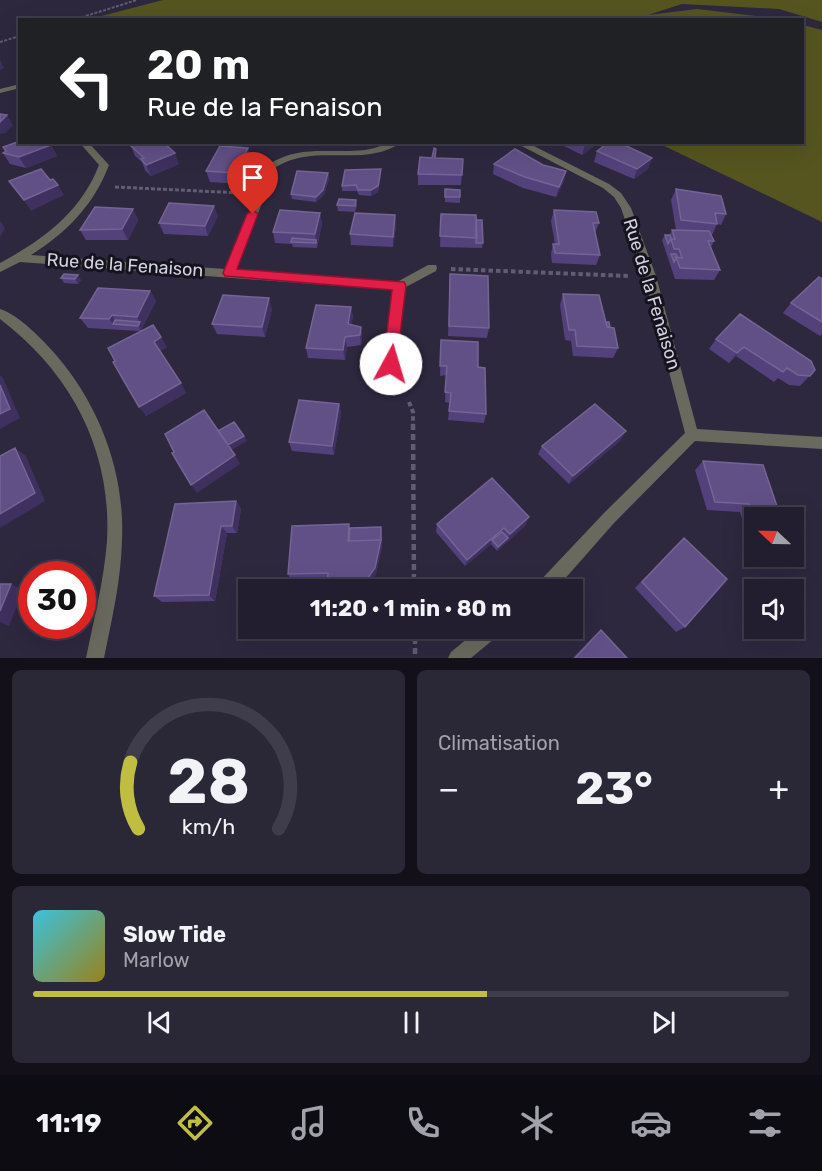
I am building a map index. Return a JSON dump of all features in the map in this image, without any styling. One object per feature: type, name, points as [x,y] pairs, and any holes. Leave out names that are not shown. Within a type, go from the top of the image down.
[{"type":"street","points":[[0,91],[15,86]]},
{"type":"street","points":[[0,268],[20,258],[77,214],[98,186],[104,165],[85,144]]},
{"type":"street","name":"Rue de la Fenaison","points":[[229,273],[272,166],[280,159],[296,154],[357,155],[379,152],[394,144]]},
{"type":"street","name":"Rue de la Fenaison","points":[[522,144],[618,195],[626,208],[650,276],[692,435]]},
{"type":"street","name":"Rue de la Fenaison","points":[[20,258],[399,286]]},
{"type":"street","points":[[400,385],[391,364],[399,286],[432,268]]},
{"type":"street","points":[[0,313],[26,330],[62,370],[76,388],[101,440],[114,504],[111,572],[95,658]]},
{"type":"street","points":[[553,579],[609,518],[692,435],[822,443]]},
{"type":"street","points":[[457,658],[480,639]]},
{"type":"path","points":[[79,18],[137,0]]},
{"type":"path","points":[[0,42],[18,37]]},
{"type":"path","points":[[98,186],[261,194]]},
{"type":"path","points":[[432,268],[650,276]]},
{"type":"path","points":[[400,385],[413,412],[414,579]]},
{"type":"path","points":[[415,639],[415,658]]},
{"type":"shaded area","points":[[163,0],[822,0],[822,22],[779,9],[682,4],[648,15],[697,9],[774,18],[94,18]]},
{"type":"shaded area","points":[[804,25],[822,30],[822,222],[660,144],[804,144]]},
{"type":"building","points":[[0,114],[7,115],[0,122]]},
{"type":"building","points":[[18,142],[18,144],[51,145],[19,157],[3,153],[6,151],[3,147]]},
{"type":"building","points":[[165,144],[175,153],[146,165],[141,159],[144,158],[131,146]]},
{"type":"building","points":[[606,144],[622,144],[652,158],[637,169],[597,151]]},
{"type":"building","points":[[220,146],[248,148],[236,173],[206,171]]},
{"type":"building","points":[[434,148],[436,149],[435,158],[463,159],[462,175],[418,174],[420,157],[432,158]]},
{"type":"building","points":[[515,149],[543,165],[566,171],[559,187],[525,177],[494,164]]},
{"type":"building","points":[[41,169],[50,180],[53,179],[58,185],[24,200],[9,181]]},
{"type":"building","points":[[381,169],[378,186],[371,190],[358,190],[356,185],[342,186],[345,170]]},
{"type":"building","points":[[297,171],[328,173],[323,190],[316,197],[291,194]]},
{"type":"building","points":[[445,189],[460,190],[460,197],[445,197]]},
{"type":"building","points":[[676,189],[721,196],[726,214],[715,213],[717,224],[681,220]]},
{"type":"building","points":[[339,199],[356,200],[355,206],[337,205]]},
{"type":"building","points":[[169,203],[214,206],[205,226],[159,223]]},
{"type":"building","points":[[95,207],[133,209],[122,229],[80,230]]},
{"type":"building","points":[[280,210],[320,213],[315,234],[273,232]]},
{"type":"building","points":[[554,210],[596,212],[599,223],[593,223],[600,255],[555,253],[553,244],[559,244]]},
{"type":"building","points":[[355,213],[395,215],[393,237],[350,234]]},
{"type":"building","points":[[441,214],[476,215],[477,238],[440,236]]},
{"type":"building","points":[[476,220],[482,220],[483,243],[476,243]]},
{"type":"building","points":[[672,230],[709,231],[714,241],[708,241],[720,270],[680,268],[676,257],[682,258],[679,249],[674,249],[671,239],[675,239]]},
{"type":"building","points":[[665,235],[670,235],[671,239],[668,244]]},
{"type":"building","points":[[292,238],[316,240],[316,243],[291,242]]},
{"type":"building","points":[[671,254],[676,254],[674,262]]},
{"type":"building","points":[[64,274],[78,275],[75,279],[61,278]]},
{"type":"building","points":[[450,274],[488,276],[489,328],[449,326]]},
{"type":"building","points":[[819,277],[822,279],[822,322],[791,303]]},
{"type":"building","points":[[98,288],[150,291],[137,317],[112,315],[109,319],[80,318]]},
{"type":"building","points":[[563,294],[599,295],[607,327],[614,328],[618,348],[577,346],[575,330],[569,330]]},
{"type":"building","points":[[223,295],[269,298],[262,327],[212,324]]},
{"type":"building","points":[[316,305],[351,307],[348,324],[361,327],[360,335],[345,337],[343,350],[306,348]]},
{"type":"building","points":[[740,314],[811,361],[815,370],[810,376],[798,375],[787,368],[783,372],[744,347],[737,353],[716,339]]},
{"type":"building","points":[[115,320],[140,322],[138,326],[113,324]]},
{"type":"building","points":[[153,325],[161,337],[154,342],[181,383],[139,407],[113,362],[115,361],[108,348]]},
{"type":"building","points":[[441,340],[478,342],[478,367],[485,368],[486,414],[449,411],[451,393],[445,392],[447,366],[440,366]]},
{"type":"building","points":[[0,385],[10,409],[0,414]]},
{"type":"building","points":[[299,400],[339,404],[332,446],[289,442]]},
{"type":"building","points":[[595,404],[626,431],[573,476],[542,446]]},
{"type":"building","points":[[204,410],[235,455],[191,485],[172,453],[174,452],[165,434]]},
{"type":"building","points":[[234,422],[244,436],[228,445],[218,431]]},
{"type":"building","points":[[15,448],[35,493],[0,514],[0,456]]},
{"type":"building","points":[[703,461],[763,465],[777,507],[750,507],[749,504],[715,502]]},
{"type":"building","points":[[492,478],[529,517],[510,534],[504,528],[467,560],[437,524]]},
{"type":"building","points":[[236,501],[232,526],[221,526],[209,595],[154,596],[175,504]]},
{"type":"building","points":[[349,524],[348,541],[381,540],[375,568],[367,579],[328,579],[328,573],[288,574],[292,526]]},
{"type":"building","points":[[381,527],[381,540],[349,541],[350,528]]},
{"type":"building","points":[[502,532],[508,538],[498,547],[492,540]]},
{"type":"building","points":[[684,538],[727,579],[685,627],[642,582]]},
{"type":"building","points":[[0,584],[11,584],[0,611]]},
{"type":"building","points":[[601,630],[627,658],[575,658]]},
{"type":"route","points":[[253,214],[229,273],[399,286],[391,364]]}]
